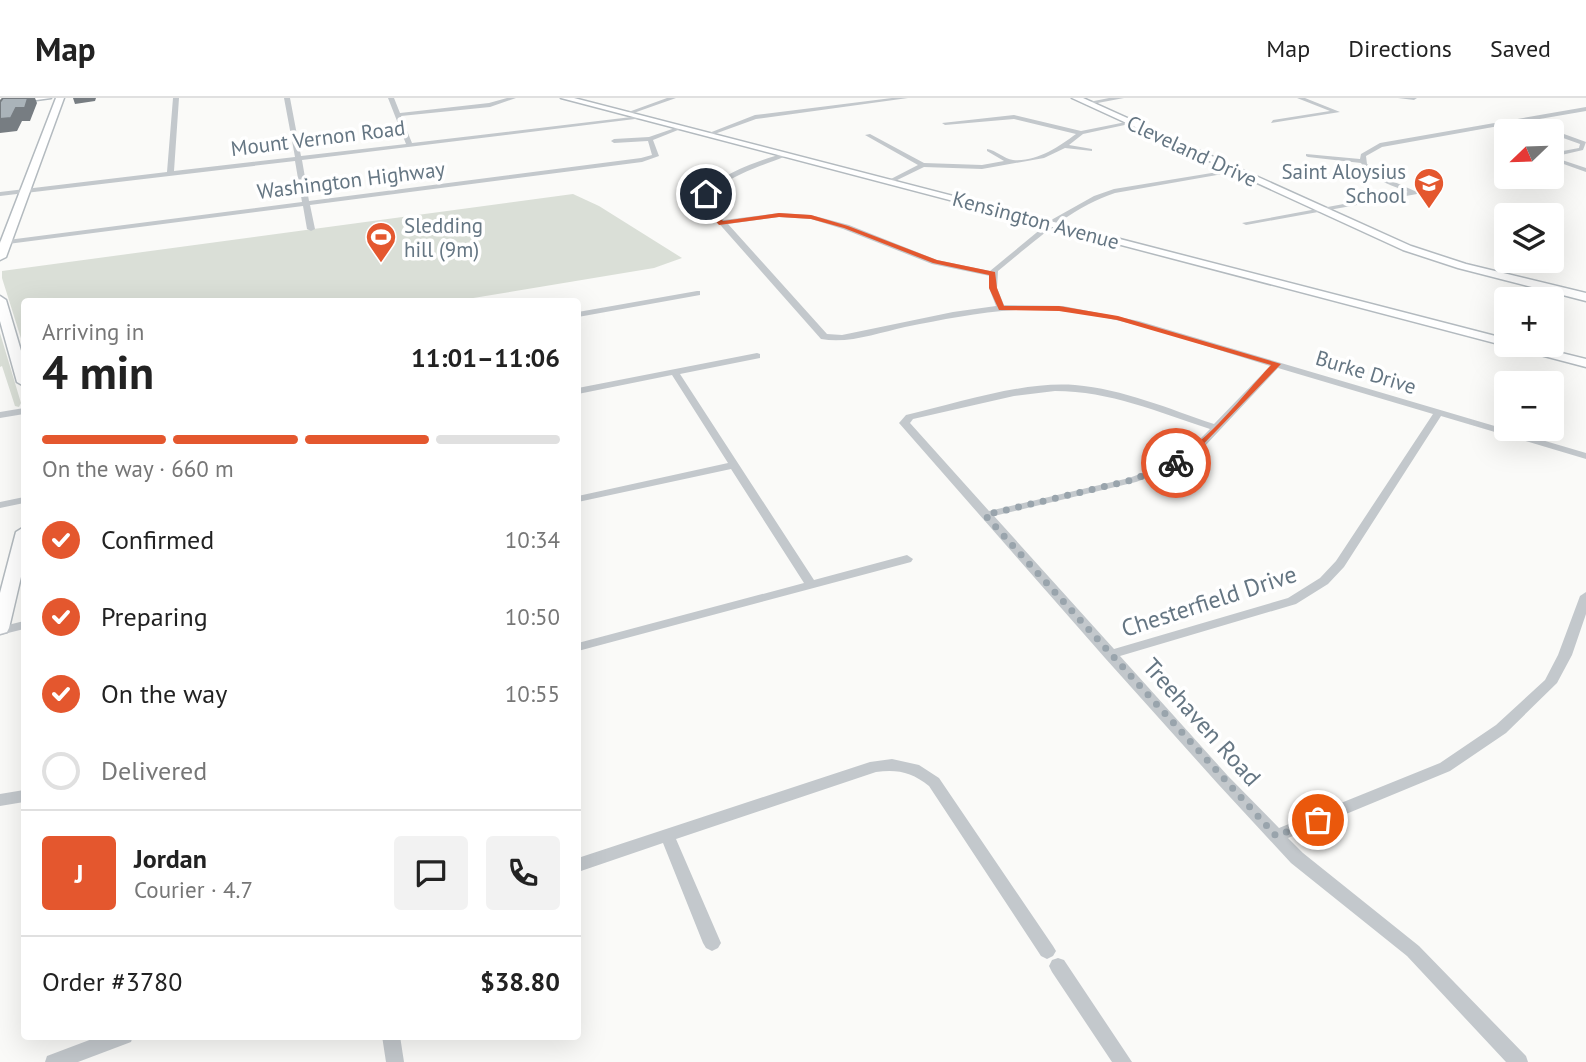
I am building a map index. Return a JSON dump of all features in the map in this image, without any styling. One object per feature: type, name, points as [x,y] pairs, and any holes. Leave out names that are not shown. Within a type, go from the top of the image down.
[{"type":"street","points":[[0,103],[47,98]]},
{"type":"street","points":[[0,257],[3,243],[26,191],[60,98]]},
{"type":"street","points":[[170,174],[176,98]]},
{"type":"street","points":[[287,98],[311,229]]},
{"type":"street","points":[[391,98],[410,145]]},
{"type":"street","points":[[397,115],[490,105],[513,98]]},
{"type":"street","name":"Kensington Avenue","points":[[565,98],[1494,340]]},
{"type":"street","points":[[626,114],[673,98]]},
{"type":"street","points":[[707,135],[755,117],[905,98]]},
{"type":"street","name":"Cleveland Drive","points":[[1076,98],[1375,234],[1450,263],[1586,297]]},
{"type":"street","points":[[1087,103],[1121,98]]},
{"type":"street","points":[[1273,122],[1337,112],[1300,98]]},
{"type":"street","points":[[1401,98],[1414,98]]},
{"type":"street","points":[[1526,119],[1586,109]]},
{"type":"street","points":[[945,123],[1017,115],[1081,133]]},
{"type":"street","name":"Mount Vernon Road","points":[[0,194],[640,118]]},
{"type":"street","points":[[868,135],[923,165],[972,167],[1042,157],[1064,146],[1081,133],[1131,123]]},
{"type":"street","points":[[1362,161],[1366,151],[1390,143],[1494,125]]},
{"type":"street","points":[[614,141],[650,139],[680,128]]},
{"type":"street","points":[[1564,135],[1581,141],[1584,147],[1564,152]]},
{"type":"street","name":"Washington Highway","points":[[3,243],[642,160],[656,156],[650,139]]},
{"type":"street","points":[[1064,146],[1090,150]]},
{"type":"street","points":[[989,150],[1011,163]]},
{"type":"street","name":"Burke Drive","points":[[784,155],[716,185],[704,199],[706,206],[821,334],[836,339],[1001,309],[1039,307],[1108,316],[1586,456]]},
{"type":"street","points":[[1246,223],[1415,193],[1378,177],[1362,161],[1308,155]]},
{"type":"street","points":[[1564,162],[1586,170]]},
{"type":"street","points":[[889,182],[923,165]]},
{"type":"street","points":[[1001,309],[993,288],[993,274],[1003,260],[1053,225],[1107,193],[1234,170]]},
{"type":"street","points":[[721,223],[779,215],[811,217],[846,227],[935,261],[993,274]]},
{"type":"street","points":[[581,313],[697,293]]},
{"type":"street","points":[[0,300],[21,372]]},
{"type":"street","points":[[581,390],[758,356]]},
{"type":"street","points":[[1562,357],[1586,363]]},
{"type":"street","points":[[985,515],[1154,473],[1186,457],[1277,364]]},
{"type":"street","points":[[675,373],[811,584]]},
{"type":"street","name":"Treehaven Road","points":[[1217,428],[1102,391],[1070,387],[1042,389],[905,420],[907,427],[1110,655],[1297,858],[1413,951],[1519,1062]]},
{"type":"street","points":[[0,415],[21,412]]},
{"type":"street","name":"Chesterfield Drive","points":[[1110,655],[1284,604],[1303,596],[1324,581],[1340,564],[1439,412]]},
{"type":"street","points":[[581,498],[734,465]]},
{"type":"street","points":[[0,505],[21,501]]},
{"type":"street","points":[[21,544],[0,629],[21,626]]},
{"type":"street","points":[[581,646],[907,559]]},
{"type":"street","points":[[1276,836],[1436,772],[1471,752],[1502,729],[1550,683],[1565,656],[1586,596]]},
{"type":"street","points":[[581,864],[876,766],[901,765],[913,768],[934,782],[1047,951]]},
{"type":"street","points":[[0,800],[21,796]]},
{"type":"street","points":[[667,835],[712,943]]},
{"type":"street","points":[[1058,966],[1123,1062]]},
{"type":"street","points":[[54,1062],[113,1040]]},
{"type":"street","points":[[392,1040],[395,1062]]},
{"type":"shaded area","points":[[573,194],[599,206],[682,258],[654,268],[473,298],[21,298],[21,338],[2,271]]},
{"type":"shaded area","points":[[0,333],[21,403],[19,407],[15,406],[2,366],[0,367]]},
{"type":"building","points":[[3,98],[28,98],[25,108],[16,108],[11,118],[0,119],[0,102]]},
{"type":"way so far","points":[[1176,463],[1132,480],[985,515],[1276,836],[1318,820]]},
{"type":"place","name":"Saint Aloysius School","points":[[1429,210]]},
{"type":"place","name":"Sledding hill (9m)","points":[[381,264]]},
{"type":"route","points":[[706,194],[706,206],[721,223],[779,215],[811,217],[846,227],[957,268],[993,274],[993,288],[1001,309],[1039,307],[1118,318],[1277,364],[1199,446],[1176,463]]}]
